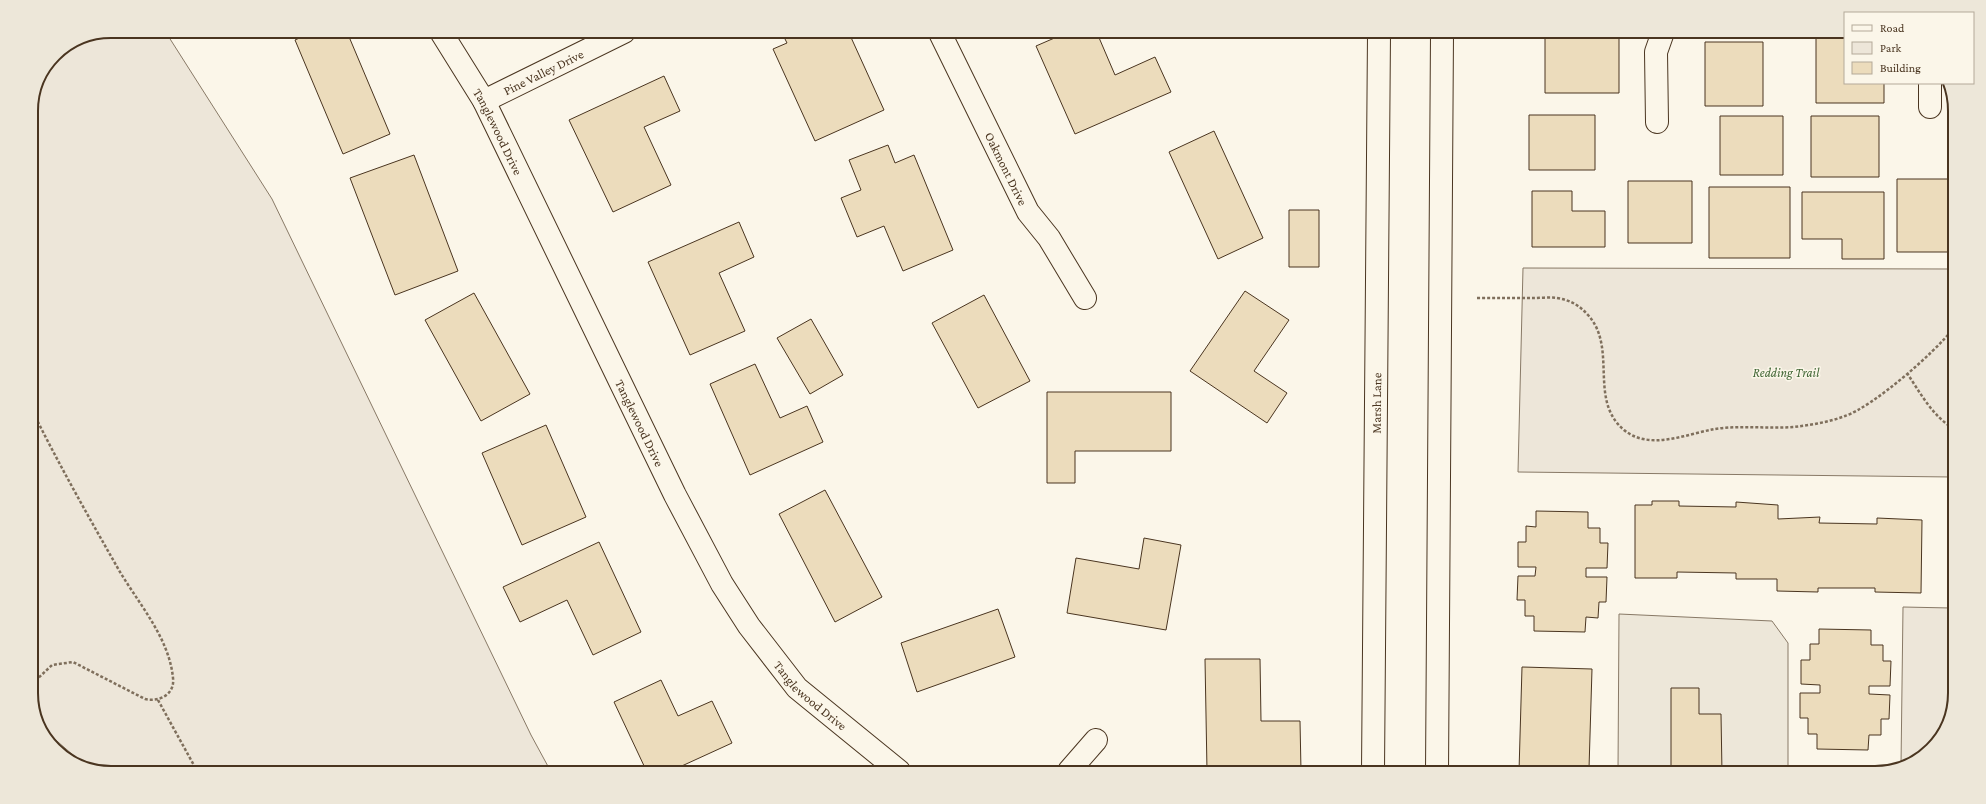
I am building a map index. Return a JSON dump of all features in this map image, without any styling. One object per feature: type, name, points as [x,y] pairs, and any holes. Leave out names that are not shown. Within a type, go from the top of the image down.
[{"type":"street","name":"Tanglewood Drive","points":[[445,38],[484,101],[675,495],[722,584],[749,626],[797,688],[893,766]]},
{"type":"street","name":"Pine Valley Drive","points":[[484,101],[612,38]]},
{"type":"street","name":"Oakmont Drive","points":[[942,38],[1028,212],[1049,238],[1085,298]]},
{"type":"street","name":"Marsh Lane","points":[[1373,766],[1379,38]]},
{"type":"street","points":[[1437,766],[1442,38]]},
{"type":"street","points":[[1657,122],[1656,52],[1661,38]]},
{"type":"street","points":[[1930,84],[1930,107]]},
{"type":"street","points":[[1073,766],[1096,740]]},
{"type":"path","points":[[1477,298],[1556,298],[1578,304],[1592,320],[1601,338],[1604,353],[1603,381],[1606,400],[1612,417],[1624,430],[1639,439],[1659,441],[1715,430],[1741,427],[1773,428],[1823,422],[1846,416],[1868,404],[1907,373],[1948,334]]},
{"type":"path","points":[[1907,373],[1925,400],[1948,425]]},
{"type":"path","points":[[38,421],[116,567],[161,638],[174,678],[170,692],[158,700],[145,699],[72,662],[52,665],[38,678]]},
{"type":"path","points":[[158,700],[194,766]]},
{"type":"green space","points":[[111,38],[169,38],[272,199],[531,735],[548,766],[111,766],[97,765],[74,756],[52,737],[48,730],[42,717],[38,698],[39,97],[50,70],[59,59],[70,50],[87,42],[97,39]]},
{"type":"green space","name":"Redding Trail","points":[[1523,268],[1948,269],[1948,477],[1518,472]]},
{"type":"green space","points":[[1903,607],[1948,608],[1948,693],[1947,707],[1944,717],[1936,734],[1927,745],[1916,754],[1901,761]]},
{"type":"shaded area","points":[[1619,614],[1772,621],[1788,643],[1788,766],[1618,766]]},
{"type":"building","points":[[299,38],[350,38],[390,134],[343,154],[295,40]]},
{"type":"building","points":[[784,38],[851,38],[884,110],[815,141],[773,49],[787,43]]},
{"type":"building","points":[[1054,38],[1099,38],[1115,75],[1155,57],[1171,92],[1075,134],[1036,46]]},
{"type":"building","points":[[1545,38],[1619,38],[1619,93],[1545,93]]},
{"type":"building","points":[[1816,38],[1844,38],[1844,84],[1884,84],[1884,103],[1816,103]]},
{"type":"building","points":[[1705,42],[1763,42],[1763,106],[1705,106]]},
{"type":"building","points":[[664,76],[680,111],[644,127],[671,185],[613,212],[569,120]]},
{"type":"building","points":[[1529,115],[1595,115],[1595,170],[1529,170]]},
{"type":"building","points":[[1720,116],[1783,116],[1783,175],[1720,175]]},
{"type":"building","points":[[1811,116],[1879,116],[1879,177],[1811,177]]},
{"type":"building","points":[[1214,131],[1263,238],[1218,259],[1169,152]]},
{"type":"building","points":[[888,145],[895,163],[914,155],[953,250],[903,271],[884,226],[857,237],[841,198],[861,190],[849,160]]},
{"type":"building","points":[[414,155],[458,271],[395,295],[350,178]]},
{"type":"building","points":[[1897,179],[1948,179],[1948,252],[1897,252]]},
{"type":"building","points":[[1628,181],[1692,181],[1692,243],[1628,243]]},
{"type":"building","points":[[1709,187],[1790,187],[1790,258],[1709,258]]},
{"type":"building","points":[[1532,191],[1572,191],[1572,211],[1605,211],[1605,247],[1532,247]]},
{"type":"building","points":[[1802,192],[1884,192],[1884,259],[1842,259],[1842,239],[1802,239]]},
{"type":"building","points":[[1289,210],[1319,210],[1319,267],[1289,267]]},
{"type":"building","points":[[739,222],[754,257],[719,273],[745,331],[690,355],[648,262]]},
{"type":"building","points":[[1245,291],[1289,320],[1254,371],[1287,393],[1267,423],[1190,371]]},
{"type":"building","points":[[474,293],[530,394],[481,421],[425,320]]},
{"type":"building","points":[[984,295],[1030,381],[978,408],[932,323]]},
{"type":"building","points":[[811,319],[843,375],[810,394],[777,338]]},
{"type":"building","points":[[755,364],[780,418],[807,406],[823,442],[750,475],[710,384]]},
{"type":"building","points":[[1047,392],[1171,392],[1171,451],[1075,451],[1075,483],[1047,483]]},
{"type":"building","points":[[546,425],[586,517],[522,545],[482,453]]},
{"type":"building","points":[[825,490],[882,597],[835,622],[779,514]]},
{"type":"building","points":[[1652,501],[1679,501],[1679,506],[1736,507],[1736,502],[1778,505],[1778,519],[1820,517],[1819,523],[1877,524],[1877,518],[1922,520],[1921,593],[1875,592],[1875,588],[1818,588],[1818,592],[1777,591],[1777,579],[1736,579],[1736,573],[1677,572],[1677,578],[1635,578],[1635,505],[1652,505]]},
{"type":"building","points":[[1536,511],[1588,512],[1588,528],[1600,528],[1600,543],[1608,543],[1607,568],[1586,568],[1586,577],[1607,577],[1606,602],[1599,602],[1598,618],[1586,617],[1585,632],[1534,631],[1534,616],[1525,616],[1525,600],[1517,600],[1518,576],[1535,576],[1536,567],[1518,567],[1518,542],[1526,542],[1526,526],[1536,527]]},
{"type":"building","points":[[1144,538],[1181,545],[1166,630],[1067,613],[1076,558],[1139,569]]},
{"type":"building","points":[[599,542],[641,632],[593,655],[567,600],[520,622],[503,587]]},
{"type":"building","points":[[998,609],[1015,657],[917,692],[901,643]]},
{"type":"building","points":[[1819,629],[1871,630],[1871,645],[1883,645],[1883,661],[1891,661],[1890,686],[1869,686],[1869,694],[1890,695],[1889,719],[1881,719],[1881,735],[1869,735],[1868,750],[1817,749],[1817,734],[1808,734],[1808,718],[1800,718],[1800,693],[1820,693],[1820,685],[1801,684],[1801,660],[1810,660],[1810,644],[1819,644]]},
{"type":"building","points":[[1205,659],[1260,659],[1261,721],[1300,721],[1301,766],[1207,766]]},
{"type":"building","points":[[1522,667],[1592,669],[1589,766],[1519,766]]},
{"type":"building","points":[[661,680],[678,716],[712,701],[732,743],[682,766],[644,766],[614,702]]},
{"type":"building","points":[[1671,688],[1699,688],[1699,714],[1721,714],[1722,766],[1671,766]]}]
